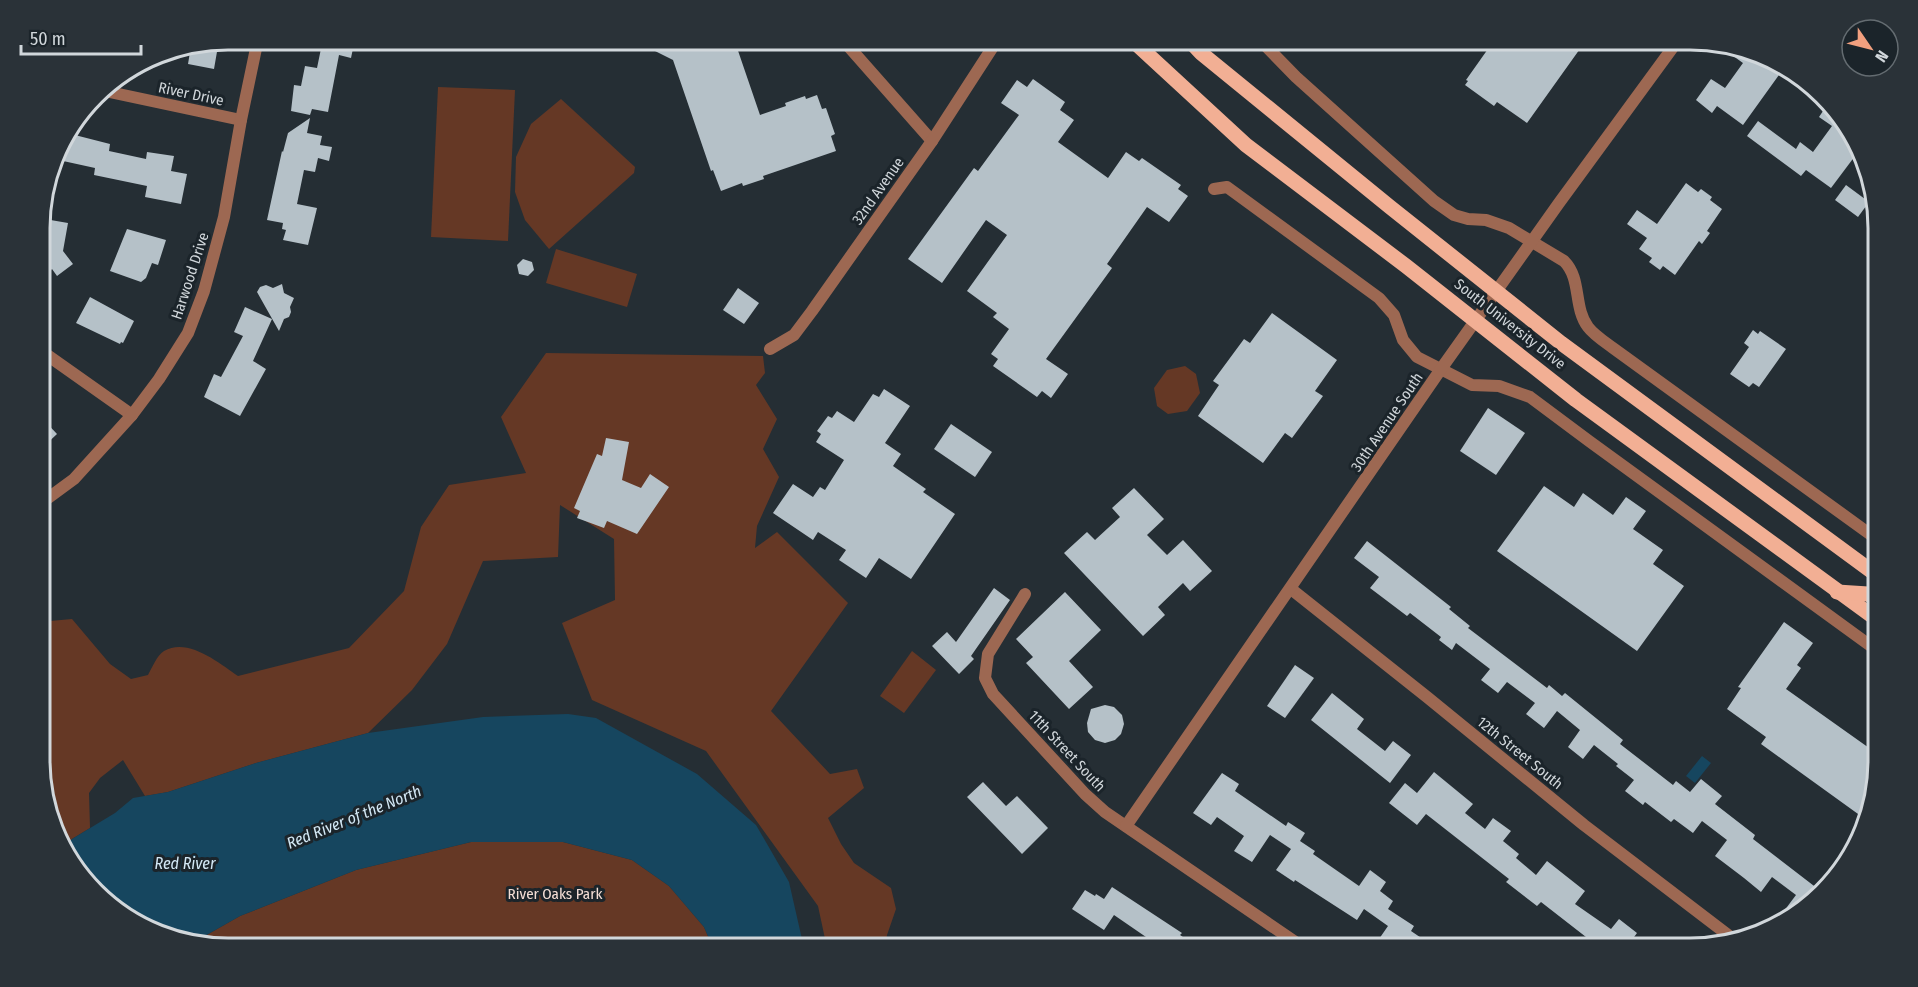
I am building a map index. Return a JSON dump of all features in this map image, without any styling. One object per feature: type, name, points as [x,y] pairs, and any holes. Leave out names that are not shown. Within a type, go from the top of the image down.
[{"type":"main road","name":"South University Drive","points":[[1143,50],[1246,145],[1397,258],[1576,400],[1868,613]]},
{"type":"main road","name":"South University Drive","points":[[1198,50],[1561,343],[1868,569]]},
{"type":"main road","points":[[1837,592],[1868,594]]},
{"type":"street","name":"Harwood Drive","points":[[50,497],[74,479],[132,415],[159,379],[188,333],[204,291],[224,217],[256,50]]},
{"type":"street","points":[[852,50],[932,141]]},
{"type":"street","name":"32nd Avenue","points":[[770,349],[794,335],[932,141],[991,50]]},
{"type":"street","points":[[1270,50],[1296,77],[1434,201],[1454,215],[1486,220],[1506,227],[1564,261],[1571,268],[1576,281],[1578,299],[1587,326],[1629,360],[1868,533]]},
{"type":"street","name":"30th Avenue South","points":[[1126,826],[1441,369],[1671,50]]},
{"type":"street","name":"River Drive","points":[[112,93],[241,120]]},
{"type":"street","points":[[1214,189],[1227,187],[1379,298],[1394,315],[1403,340],[1417,357],[1472,385],[1499,386],[1530,397],[1868,644]]},
{"type":"street","points":[[50,357],[132,415]]},
{"type":"street","name":"12th Street South","points":[[1291,589],[1584,825],[1727,934]]},
{"type":"street","name":"11th Street South","points":[[1025,594],[988,654],[985,678],[993,694],[1085,794],[1105,812],[1288,937]]},
{"type":"green space","points":[[438,87],[515,90],[508,241],[431,237]]},
{"type":"green space","points":[[561,99],[635,167],[634,173],[549,249],[525,220],[515,192],[516,157],[531,124]]},
{"type":"green space","points":[[556,249],[637,274],[627,307],[546,283]]},
{"type":"green space","points":[[546,353],[763,356],[765,373],[756,385],[777,419],[763,449],[779,477],[757,526],[755,548],[777,532],[848,603],[771,711],[830,774],[857,769],[864,788],[828,818],[854,863],[891,888],[896,909],[887,938],[825,938],[818,906],[706,751],[592,700],[562,623],[615,600],[614,539],[560,505],[558,557],[483,561],[447,644],[412,690],[368,733],[256,763],[168,792],[145,796],[123,760],[100,778],[89,793],[90,828],[69,842],[56,806],[51,783],[50,621],[72,619],[110,664],[131,679],[148,675],[159,655],[173,648],[183,647],[203,653],[238,676],[349,648],[404,591],[421,527],[449,485],[526,473],[501,417]]},
{"type":"green space","points":[[1185,366],[1196,374],[1200,393],[1187,411],[1168,414],[1157,406],[1154,388],[1167,370]]},
{"type":"green space","points":[[912,651],[936,670],[904,713],[880,696]]},
{"type":"green space","name":"River Oaks Park","points":[[471,842],[563,842],[632,860],[669,886],[704,927],[709,938],[227,938],[205,936],[240,916],[356,870]]},
{"type":"water","name":"Red River","points":[[568,714],[596,718],[697,774],[756,825],[789,882],[802,938],[709,938],[704,927],[669,886],[632,860],[563,842],[471,842],[356,870],[240,916],[204,936],[159,924],[128,908],[86,868],[69,842],[115,813],[133,798],[168,792],[256,763],[368,733],[483,717]]},
{"type":"water","points":[[1702,756],[1711,763],[1695,783],[1686,776]]},
{"type":"building","points":[[217,50],[214,69],[188,64],[190,54]]},
{"type":"building","points":[[321,50],[353,50],[351,58],[339,55],[328,112],[312,109],[310,115],[291,111],[294,85],[301,86],[305,66],[317,68]]},
{"type":"building","points":[[653,50],[738,50],[760,115],[786,106],[785,103],[805,96],[806,99],[817,95],[822,109],[826,108],[835,134],[831,136],[836,151],[763,176],[764,179],[743,186],[742,183],[721,191],[713,170],[711,171],[673,60]]},
{"type":"building","points":[[1487,50],[1579,50],[1527,123],[1497,102],[1494,106],[1465,85],[1468,81],[1466,80]]},
{"type":"building","points":[[1731,54],[1748,59],[1780,74],[1743,125],[1717,106],[1712,113],[1696,100],[1711,79],[1725,88],[1743,63]]},
{"type":"building","points":[[1033,79],[1065,102],[1060,110],[1074,120],[1058,142],[1108,178],[1126,152],[1139,161],[1142,158],[1181,185],[1178,189],[1188,196],[1169,222],[1147,207],[1107,264],[1112,268],[1046,359],[1068,374],[1051,398],[1042,391],[1037,397],[993,366],[998,359],[991,354],[1009,329],[993,317],[997,313],[967,291],[1007,235],[986,220],[942,283],[908,259],[974,168],[978,171],[1019,115],[1001,103],[1017,80],[1027,87]]},
{"type":"building","points":[[1824,110],[1839,128],[1854,157],[1831,188],[1806,170],[1801,176],[1747,136],[1758,121],[1796,149],[1800,142],[1813,152],[1832,126],[1819,117]]},
{"type":"building","points":[[310,118],[307,133],[322,136],[320,145],[332,147],[329,161],[318,158],[315,172],[304,170],[297,204],[317,208],[308,245],[283,240],[286,230],[282,229],[283,223],[267,220],[288,133]]},
{"type":"building","points":[[75,135],[110,144],[109,151],[146,159],[147,152],[174,156],[171,171],[187,174],[181,204],[145,197],[147,186],[94,175],[95,168],[62,161]]},
{"type":"building","points":[[1686,183],[1698,192],[1701,189],[1722,209],[1707,231],[1710,233],[1702,244],[1699,241],[1675,275],[1663,266],[1660,270],[1649,262],[1652,258],[1639,249],[1647,238],[1627,224],[1637,210],[1657,224]]},
{"type":"building","points":[[1846,185],[1866,200],[1867,205],[1858,217],[1835,200]]},
{"type":"building","points":[[50,220],[68,223],[63,251],[73,264],[57,276],[52,269],[50,271]]},
{"type":"building","points":[[127,229],[166,240],[158,265],[152,263],[146,278],[141,282],[110,271]]},
{"type":"building","points":[[523,259],[532,262],[534,270],[528,276],[519,274],[517,265]]},
{"type":"building","points":[[282,284],[284,293],[294,298],[289,317],[284,319],[279,331],[257,292],[260,287],[266,285],[273,288]]},
{"type":"building","points":[[738,288],[759,303],[744,324],[723,310]]},
{"type":"building","points":[[90,297],[134,321],[123,343],[120,344],[76,323]]},
{"type":"building","points":[[245,307],[272,319],[253,361],[266,369],[240,416],[204,397],[214,374],[221,377],[243,336],[234,332]]},
{"type":"building","points":[[1272,313],[1337,360],[1315,391],[1323,396],[1292,438],[1285,433],[1263,463],[1198,416],[1219,385],[1213,381],[1244,339],[1250,343]]},
{"type":"building","points":[[1753,330],[1758,334],[1760,331],[1786,349],[1759,387],[1753,383],[1749,387],[1730,374],[1749,347],[1744,343]]},
{"type":"building","points":[[884,389],[910,406],[885,443],[901,454],[893,466],[926,489],[923,492],[955,514],[911,579],[879,558],[866,578],[839,560],[846,550],[818,532],[813,540],[773,513],[793,484],[813,497],[820,487],[825,490],[844,460],[816,442],[821,434],[817,431],[828,416],[832,418],[837,411],[854,422],[873,394],[879,397]]},
{"type":"building","points":[[1488,408],[1525,433],[1496,475],[1460,451]]},
{"type":"building","points":[[951,424],[992,452],[975,477],[934,449]]},
{"type":"building","points":[[50,427],[57,434],[50,441]]},
{"type":"building","points":[[606,438],[629,442],[622,480],[641,488],[650,474],[669,487],[637,534],[607,521],[604,528],[577,518],[580,511],[574,508],[597,454],[602,456]]},
{"type":"building","points":[[1544,486],[1574,507],[1583,493],[1613,515],[1626,497],[1646,511],[1633,529],[1663,550],[1653,564],[1684,586],[1637,651],[1497,551]]},
{"type":"building","points":[[1134,488],[1164,519],[1147,535],[1167,555],[1183,540],[1212,571],[1190,591],[1183,583],[1158,607],[1165,615],[1143,636],[1064,553],[1087,532],[1095,540],[1120,517],[1112,508]]},
{"type":"building","points":[[1367,541],[1451,607],[1449,609],[1470,626],[1468,628],[1547,688],[1549,685],[1562,696],[1565,693],[1623,740],[1620,744],[1673,785],[1676,781],[1690,792],[1701,779],[1722,796],[1715,804],[1755,835],[1753,839],[1815,886],[1784,911],[1796,895],[1772,877],[1761,892],[1715,856],[1727,840],[1702,821],[1693,833],[1674,819],[1671,822],[1645,802],[1643,805],[1625,791],[1634,780],[1594,745],[1583,759],[1568,747],[1580,730],[1557,711],[1544,728],[1526,714],[1535,703],[1507,682],[1498,693],[1481,680],[1490,669],[1456,643],[1452,650],[1439,640],[1441,637],[1410,613],[1407,616],[1370,588],[1379,577],[1354,558]]},
{"type":"building","points":[[994,588],[1010,600],[971,656],[974,659],[959,674],[932,646],[947,632],[956,642]]},
{"type":"building","points":[[1065,592],[1101,630],[1069,661],[1093,687],[1069,709],[1026,663],[1033,657],[1016,639]]},
{"type":"building","points":[[1784,622],[1813,643],[1797,665],[1801,668],[1786,689],[1868,747],[1867,783],[1859,815],[1761,744],[1766,737],[1727,709],[1741,688],[1738,687]]},
{"type":"building","points":[[1295,665],[1314,678],[1285,718],[1267,706]]},
{"type":"building","points":[[1332,693],[1364,719],[1357,729],[1385,751],[1393,741],[1411,755],[1390,783],[1311,720]]},
{"type":"building","points":[[1105,705],[1114,707],[1122,715],[1124,724],[1121,734],[1115,740],[1105,743],[1095,740],[1088,732],[1087,723],[1091,709]]},
{"type":"building","points":[[1434,772],[1473,804],[1465,813],[1485,829],[1493,818],[1511,831],[1503,841],[1519,854],[1516,858],[1536,875],[1547,861],[1585,891],[1575,904],[1611,929],[1619,919],[1637,933],[1634,937],[1586,937],[1541,902],[1537,906],[1506,882],[1509,879],[1426,814],[1417,825],[1389,803],[1405,783],[1417,793]]},
{"type":"building","points":[[1222,773],[1239,784],[1235,791],[1286,826],[1288,822],[1305,833],[1300,841],[1315,851],[1313,854],[1359,886],[1370,870],[1386,882],[1380,891],[1393,901],[1388,909],[1414,926],[1411,931],[1420,937],[1380,937],[1388,926],[1364,909],[1357,920],[1276,870],[1291,849],[1270,835],[1252,862],[1234,851],[1244,836],[1217,817],[1211,825],[1193,813]]},
{"type":"building","points":[[983,782],[1006,806],[1017,796],[1048,828],[1022,854],[967,797]]},
{"type":"building","points":[[1112,887],[1182,933],[1180,935],[1183,937],[1147,937],[1114,915],[1104,930],[1072,909],[1085,890],[1104,899]]},
{"type":"water label","name":"Red River of the North","points":[[354,817]]}]
